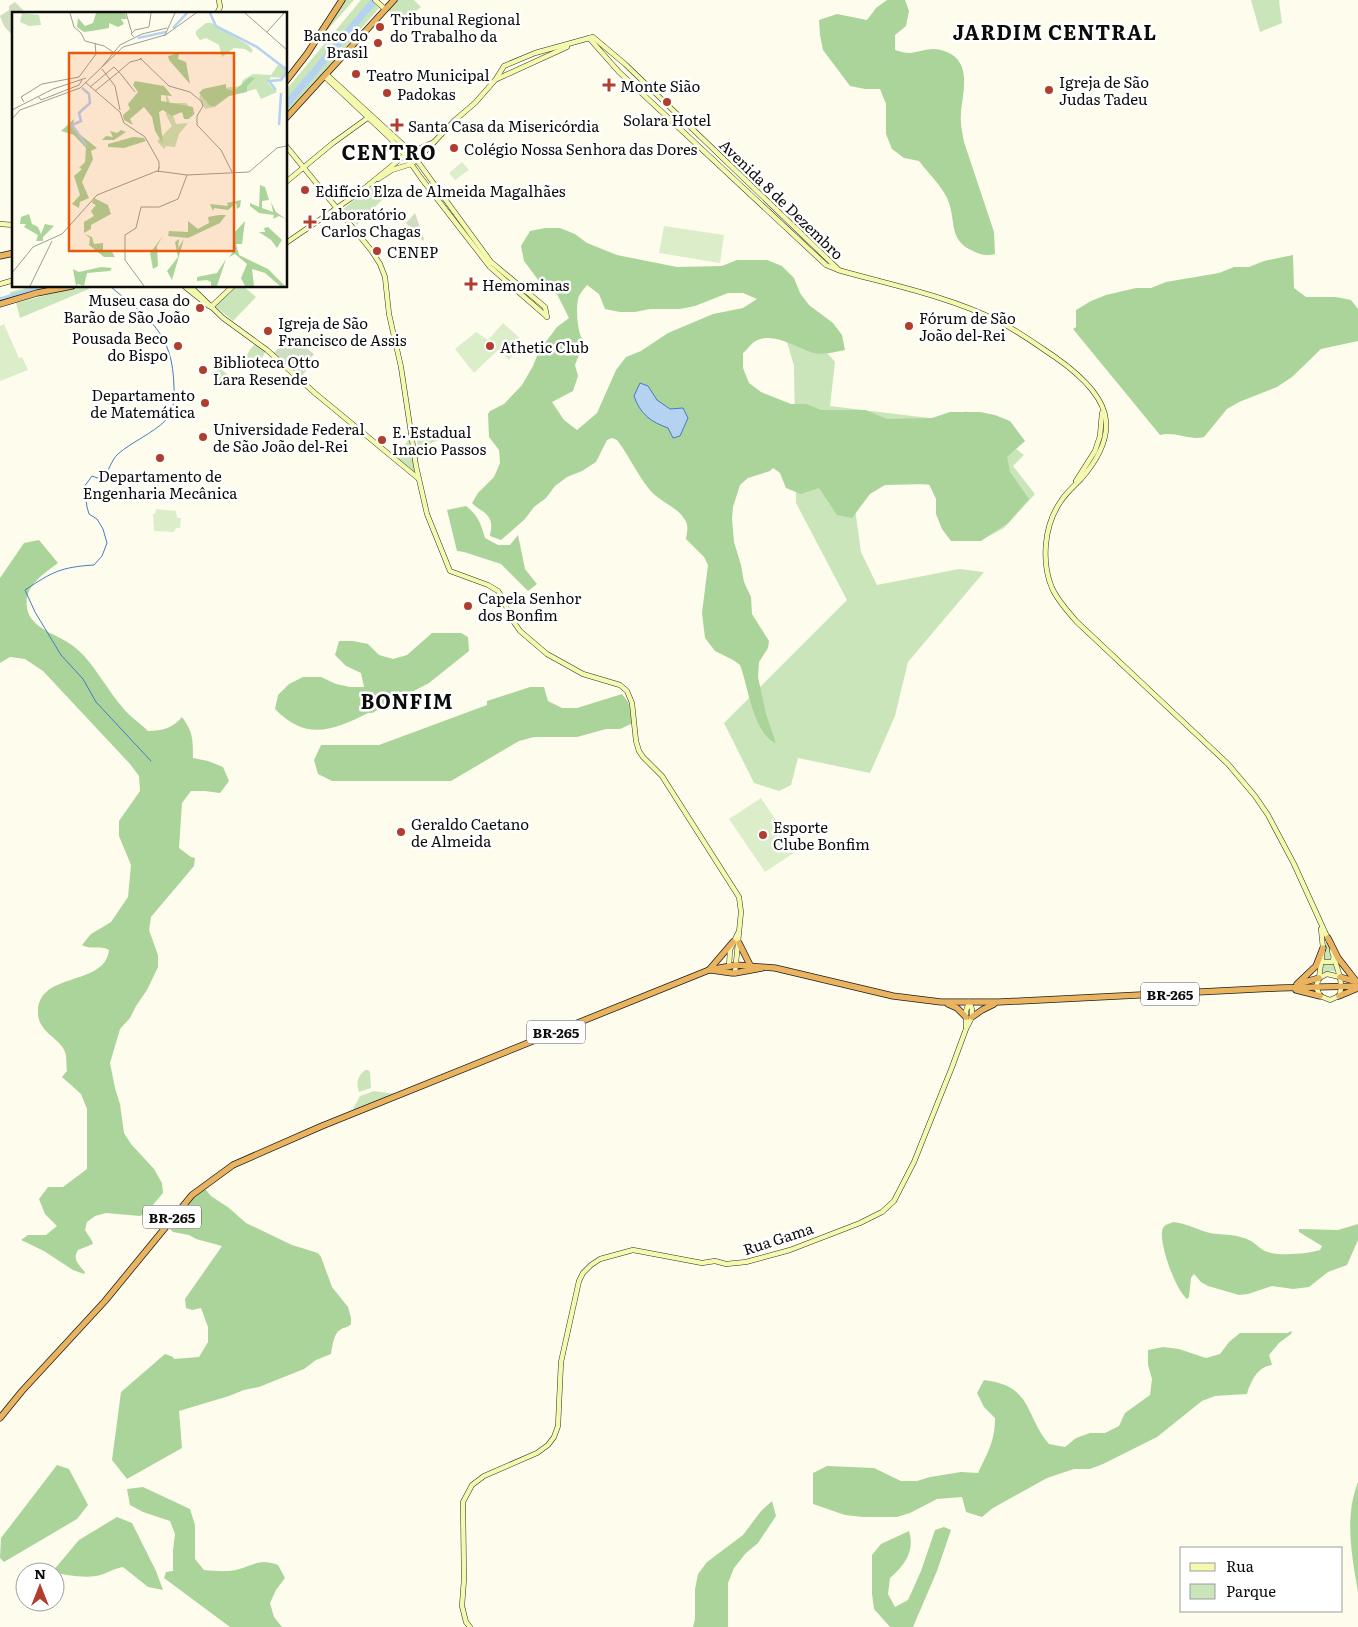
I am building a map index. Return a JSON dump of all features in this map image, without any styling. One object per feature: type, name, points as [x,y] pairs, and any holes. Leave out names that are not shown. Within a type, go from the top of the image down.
[{"type":"highway","points":[[288,78],[307,54],[342,0]]},
{"type":"highway","points":[[288,116],[383,6],[394,0]]},
{"type":"highway","points":[[0,304],[62,288]]},
{"type":"highway","points":[[1328,938],[1338,958],[1358,984]]},
{"type":"highway","points":[[709,970],[736,943],[750,965]]},
{"type":"highway","points":[[1297,984],[1316,966],[1323,948]]},
{"type":"highway","name":"BR-265","points":[[0,1418],[22,1391],[105,1301],[192,1195],[232,1165],[322,1126],[709,970],[750,965],[766,967],[893,996],[941,1002],[999,1002],[1358,984]]},
{"type":"highway","points":[[709,970],[734,973],[766,967]]},
{"type":"highway","points":[[1340,977],[1358,984]]},
{"type":"highway","points":[[1279,988],[1318,978]]},
{"type":"highway","points":[[1339,996],[1358,984]]},
{"type":"highway","points":[[1279,988],[1320,996]]},
{"type":"highway","points":[[941,1002],[957,1008],[969,1017],[999,1002]]},
{"type":"main road","points":[[218,12],[220,7],[219,0]]},
{"type":"main road","points":[[376,0],[383,6]]},
{"type":"main road","points":[[288,242],[392,170],[417,160],[455,120],[475,103],[496,79],[504,66],[535,53],[591,37]]},
{"type":"main road","name":"Avenida 8 de Dezembro","points":[[591,37],[619,72],[730,177],[826,265],[838,270]]},
{"type":"main road","name":"Avenida 8 de Dezembro","points":[[591,37],[632,71],[838,270]]},
{"type":"main road","points":[[325,75],[410,152],[491,262],[545,307],[547,317],[490,267],[405,155],[370,116]]},
{"type":"main road","points":[[288,180],[370,116]]},
{"type":"main road","points":[[378,179],[405,155],[438,140]]},
{"type":"main road","points":[[288,148],[381,266],[401,367],[405,400],[426,514],[450,572],[493,587],[501,595],[512,620],[520,631],[547,654],[583,674],[620,685],[627,691],[631,699],[639,751],[662,776],[739,896],[742,912],[732,966],[734,973]]},
{"type":"main road","points":[[392,170],[396,163]]},
{"type":"main road","points":[[838,270],[944,300],[998,321],[1070,368],[1098,398],[1102,409],[1100,436],[1095,451],[1052,516],[1048,533],[1046,560],[1052,589],[1066,610],[1077,622],[1220,757],[1255,796],[1276,829],[1294,864],[1317,913],[1328,938],[1341,986],[1339,996],[1330,1000],[1320,996],[1316,987],[1323,948],[1322,931],[1317,913]]},
{"type":"main road","points":[[186,288],[205,304],[211,306]]},
{"type":"main road","points":[[192,288],[211,306],[267,350],[316,394],[419,479]]},
{"type":"main road","points":[[211,306],[231,288]]},
{"type":"main road","points":[[1321,959],[1329,963],[1334,958]]},
{"type":"main road","points":[[1318,978],[1327,974],[1340,977]]},
{"type":"main road","points":[[969,1017],[966,1010],[970,1002]]},
{"type":"main road","name":"Rua Gama","points":[[470,1627],[466,1622],[462,1606],[463,1502],[472,1485],[484,1476],[537,1453],[548,1445],[554,1437],[558,1426],[561,1362],[583,1273],[600,1258],[632,1250],[702,1263],[715,1262],[726,1264],[746,1262],[790,1250],[860,1223],[882,1212],[894,1201],[914,1162],[952,1067],[969,1017]]},
{"type":"green space","points":[[344,0],[354,0],[322,36],[321,35]]},
{"type":"green space","points":[[361,0],[370,0],[379,8],[288,114],[288,88]]},
{"type":"green space","points":[[397,0],[414,0],[421,7],[401,23],[387,9]]},
{"type":"green space","points":[[887,0],[905,0],[909,11],[906,26],[895,35],[895,50],[910,53],[929,49],[941,50],[951,54],[962,67],[964,84],[961,123],[964,142],[994,232],[995,254],[986,255],[979,253],[959,241],[954,228],[950,206],[941,188],[919,161],[904,158],[892,149],[886,134],[886,104],[880,89],[850,86],[823,50],[819,20],[837,14],[867,20],[876,8]]},
{"type":"green space","points":[[1251,0],[1280,0],[1282,23],[1260,32]]},
{"type":"green space","points":[[15,2],[25,12],[12,12],[12,35],[4,26],[0,16],[9,10],[9,6]]},
{"type":"green space","points":[[462,162],[469,170],[455,180],[449,173]]},
{"type":"green space","points":[[372,186],[383,199],[357,225],[343,209]]},
{"type":"green space","points":[[415,213],[424,239],[423,241],[406,223]]},
{"type":"green space","points":[[664,226],[724,235],[720,263],[659,253]]},
{"type":"green space","points":[[560,228],[575,234],[587,243],[617,255],[677,267],[722,266],[737,260],[767,260],[782,266],[794,278],[800,293],[809,305],[833,323],[842,335],[845,350],[818,354],[776,339],[768,338],[754,342],[743,353],[743,368],[749,383],[761,392],[791,404],[806,404],[821,410],[865,410],[887,419],[932,418],[950,412],[980,412],[1010,421],[1025,441],[1007,457],[1010,472],[1029,499],[1008,523],[981,541],[951,541],[942,529],[936,514],[936,499],[929,484],[885,485],[870,494],[852,518],[837,515],[819,488],[801,494],[786,488],[780,473],[773,468],[770,471],[748,478],[740,485],[733,507],[734,542],[744,582],[751,597],[752,614],[769,641],[768,648],[759,662],[758,677],[766,714],[776,743],[768,738],[757,720],[740,665],[715,651],[705,638],[702,613],[708,565],[704,557],[686,539],[686,522],[682,515],[649,489],[617,440],[612,438],[607,440],[596,462],[582,471],[567,477],[555,486],[525,519],[501,540],[490,536],[490,519],[472,503],[478,493],[494,477],[500,463],[499,450],[489,437],[488,414],[504,404],[522,385],[539,351],[557,327],[569,318],[557,294],[542,285],[524,261],[521,246],[530,231]],"holes":[[[587,285],[599,294],[605,309],[620,312],[680,309],[695,306],[728,293],[743,293],[757,299],[743,308],[713,314],[668,333],[641,351],[626,357],[616,370],[597,413],[577,430],[564,420],[552,402],[573,391],[578,376],[575,365],[584,342],[578,322],[579,297]]]},
{"type":"green space","points":[[1293,255],[1294,288],[1306,297],[1336,297],[1351,300],[1358,309],[1358,341],[1321,349],[1292,377],[1277,387],[1239,402],[1227,409],[1204,437],[1160,435],[1073,329],[1076,327],[1076,310],[1106,295],[1136,288],[1151,288],[1166,282],[1219,273],[1234,267],[1249,267],[1264,261]]},
{"type":"green space","points":[[26,288],[56,288],[12,300],[10,292]]},
{"type":"green space","points":[[74,288],[89,289],[20,318],[16,303]]},
{"type":"green space","points":[[233,288],[245,288],[256,297],[233,321],[215,306]]},
{"type":"green space","points":[[796,317],[835,362],[830,406],[954,421],[966,411],[1024,455],[1013,466],[1035,494],[1004,528],[985,538],[936,486],[884,479],[855,509],[861,552],[877,585],[959,569],[984,572],[908,662],[895,716],[870,773],[798,758],[791,785],[779,791],[754,783],[724,723],[847,600],[796,503],[794,366],[783,328]]},
{"type":"green space","name":"Athetic Club","points":[[503,323],[523,343],[509,360],[498,350],[474,373],[455,349],[476,332],[488,340]]},
{"type":"green space","points":[[4,324],[19,358],[22,357],[28,370],[0,381],[0,326]]},
{"type":"green space","points":[[290,335],[314,354],[310,359],[313,362],[301,377],[273,354]]},
{"type":"green space","points":[[256,343],[266,351],[258,364],[248,358],[247,355]]},
{"type":"green space","points":[[217,366],[228,375],[223,385],[213,381]]},
{"type":"green space","points":[[431,428],[435,433],[445,432],[446,438],[418,447],[417,439],[422,437],[423,431]]},
{"type":"green space","points":[[409,439],[414,471],[410,471],[396,458]]},
{"type":"green space","points":[[466,506],[478,520],[485,538],[498,545],[510,545],[518,535],[525,569],[537,584],[528,591],[501,564],[457,551],[447,510]]},
{"type":"green space","points":[[156,509],[176,511],[177,518],[181,518],[180,528],[176,528],[174,532],[154,531],[153,514],[155,514]]},
{"type":"green space","points":[[39,540],[58,563],[40,577],[30,589],[27,603],[31,619],[43,629],[78,650],[90,663],[125,711],[148,731],[167,728],[175,724],[182,717],[192,736],[193,758],[223,767],[229,781],[220,793],[191,791],[182,803],[179,848],[195,858],[194,866],[151,917],[149,930],[158,955],[158,967],[130,1018],[120,1029],[110,1063],[120,1104],[124,1133],[131,1144],[154,1169],[162,1183],[163,1193],[146,1213],[140,1216],[106,1213],[95,1216],[87,1222],[85,1230],[93,1244],[78,1250],[76,1253],[77,1262],[85,1272],[84,1274],[73,1270],[44,1251],[21,1240],[28,1235],[46,1235],[57,1226],[45,1214],[39,1199],[48,1187],[63,1187],[87,1169],[87,1109],[81,1094],[62,1077],[67,1071],[65,1052],[63,1047],[41,1025],[38,1011],[41,998],[49,990],[96,970],[105,962],[109,950],[82,945],[91,934],[111,922],[128,897],[131,865],[119,836],[119,821],[140,791],[139,776],[130,764],[43,671],[25,659],[10,657],[0,663],[0,578],[24,543]]},
{"type":"green space","points":[[432,633],[461,633],[468,637],[469,651],[429,683],[372,713],[331,728],[320,730],[298,726],[286,719],[275,709],[278,695],[289,684],[303,677],[321,677],[336,684],[364,687],[361,673],[346,666],[335,655],[339,641],[368,644],[379,655],[393,659],[407,655]]},
{"type":"green space","points":[[530,687],[544,687],[548,701],[562,708],[577,708],[622,694],[628,702],[635,722],[620,729],[606,729],[577,737],[534,737],[519,741],[451,781],[332,781],[318,774],[314,760],[321,745],[379,745],[487,705],[487,701]]},
{"type":"green space","name":"Esporte Clube Bonfim","points":[[761,798],[797,851],[765,872],[729,819]]},
{"type":"green space","points":[[1326,941],[1332,954],[1336,971],[1322,972]]},
{"type":"green space","points":[[365,1070],[370,1072],[371,1088],[359,1092],[358,1080]]},
{"type":"green space","points":[[374,1091],[395,1094],[352,1111],[360,1096]]},
{"type":"green space","points":[[203,1190],[206,1190],[246,1223],[292,1245],[318,1253],[332,1287],[348,1307],[351,1324],[336,1334],[331,1354],[316,1360],[304,1369],[259,1387],[179,1411],[182,1448],[127,1479],[112,1460],[121,1392],[165,1354],[174,1359],[199,1357],[208,1342],[208,1327],[201,1308],[192,1310],[186,1308],[185,1299],[222,1246],[196,1239],[189,1235],[173,1232],[170,1229],[178,1212]]},
{"type":"green space","points":[[1173,1222],[1210,1233],[1232,1235],[1250,1240],[1263,1250],[1275,1254],[1300,1254],[1320,1250],[1322,1246],[1299,1232],[1299,1229],[1338,1230],[1358,1224],[1358,1240],[1347,1265],[1328,1272],[1309,1287],[1293,1289],[1272,1286],[1239,1295],[1208,1286],[1201,1282],[1194,1274],[1191,1278],[1189,1297],[1187,1299],[1173,1276],[1163,1243],[1163,1228]]},
{"type":"green space","points":[[1292,1331],[1269,1355],[1272,1365],[1259,1372],[1247,1394],[1215,1396],[1202,1401],[1157,1437],[1090,1469],[1074,1469],[1047,1478],[993,1508],[982,1517],[966,1512],[962,1497],[937,1499],[910,1513],[897,1517],[845,1515],[813,1504],[813,1473],[827,1466],[874,1468],[901,1481],[917,1481],[961,1472],[978,1473],[990,1446],[995,1426],[995,1418],[984,1407],[977,1393],[984,1380],[1000,1383],[1020,1395],[1049,1444],[1065,1447],[1076,1438],[1090,1433],[1105,1433],[1119,1426],[1125,1413],[1150,1395],[1152,1379],[1148,1365],[1148,1350],[1163,1347],[1179,1349],[1206,1358],[1220,1354],[1229,1342],[1240,1333],[1287,1333]]},
{"type":"green space","points":[[57,1465],[69,1469],[88,1505],[77,1519],[4,1562],[0,1558],[1,1538]]},
{"type":"green space","points":[[1358,1482],[1358,1592],[1350,1537],[1350,1523],[1351,1509]]},
{"type":"green space","points":[[143,1487],[190,1509],[195,1525],[195,1559],[204,1570],[232,1571],[261,1562],[278,1565],[285,1578],[276,1590],[270,1603],[274,1617],[282,1627],[230,1627],[164,1578],[166,1572],[173,1571],[175,1534],[170,1521],[143,1512],[130,1505],[127,1489]]},
{"type":"green space","points":[[772,1501],[776,1516],[758,1543],[746,1553],[734,1568],[728,1583],[728,1627],[693,1627],[695,1619],[695,1589],[698,1574],[707,1562],[743,1535],[761,1511]]},
{"type":"green space","points":[[117,1517],[132,1523],[156,1571],[163,1590],[148,1587],[123,1567],[90,1577],[65,1574],[65,1562],[60,1562],[79,1540]]},
{"type":"green space","points":[[944,1527],[951,1530],[937,1571],[913,1627],[890,1627],[874,1609],[872,1555],[881,1544],[909,1531],[911,1538],[910,1551],[904,1563],[890,1578],[888,1594],[895,1607],[908,1600],[921,1571],[935,1530]]},
{"type":"water","points":[[640,383],[648,386],[657,400],[670,409],[683,408],[688,418],[680,436],[673,438],[668,428],[651,420],[639,408],[634,396]]},
{"type":"waterway","points":[[288,103],[375,0]]},
{"type":"waterway","points":[[0,301],[43,288]]},
{"type":"waterway","points":[[112,288],[147,318],[164,340],[173,369],[174,401],[172,409],[161,425],[116,456],[103,480],[92,476],[84,487],[89,514],[97,519],[103,529],[107,543],[102,556],[94,565],[65,569],[25,590],[35,612],[61,655],[83,679],[96,702],[151,761]]},
{"type":"place","name":"Tribunal Regional do Trabalho da","points":[[380,27]]},
{"type":"place","name":"Banco do Brasil","points":[[378,43]]},
{"type":"place","name":"Teatro Municipal","points":[[356,74]]},
{"type":"place","name":"Monte Sião","points":[[609,85]]},
{"type":"place","name":"Igreja de São Judas Tadeu","points":[[1049,90]]},
{"type":"place","name":"Padokas","points":[[387,93]]},
{"type":"place","name":"Solara Hotel","points":[[667,102]]},
{"type":"place","name":"Santa Casa da Misericórdia","points":[[397,125]]},
{"type":"place","name":"Colégio Nossa Senhora das Dores","points":[[454,148]]},
{"type":"place","name":"Edifício Elza de Almeida Magalhães","points":[[305,190]]},
{"type":"place","name":"Laboratório Carlos Chagas","points":[[310,222]]},
{"type":"place","name":"CENEP","points":[[377,251]]},
{"type":"place","name":"Hemominas","points":[[471,284]]},
{"type":"place","name":"Museu casa do Barão de São João","points":[[200,308]]},
{"type":"place","name":"Fórum de São João del-Rei","points":[[909,326]]},
{"type":"place","name":"Igreja de São Francisco de Assis","points":[[268,331]]},
{"type":"place","name":"Pousada Beco do Bispo","points":[[178,346]]},
{"type":"place","name":"Athetic Club","points":[[490,346]]},
{"type":"place","name":"Biblioteca Otto Lara Resende","points":[[203,370]]},
{"type":"place","name":"Departamento de Matemática","points":[[205,403]]},
{"type":"place","name":"Universidade Federal de São João del-Rei","points":[[203,437]]},
{"type":"place","name":"E. Estadual Inacio Passos","points":[[382,440]]},
{"type":"place","name":"Departamento de Engenharia Mecânica","points":[[160,458]]},
{"type":"place","name":"Capela Senhor dos Bonfim","points":[[468,606]]},
{"type":"place","name":"Geraldo Caetano de Almeida","points":[[401,832]]},
{"type":"place","name":"Esporte Clube Bonfim","points":[[763,835]]},
{"type":"district","name":"JARDIM CENTRAL","points":[[1055,31]]},
{"type":"district","name":"CENTRO","points":[[389,151]]},
{"type":"district","name":"BONFIM","points":[[407,700]]}]
